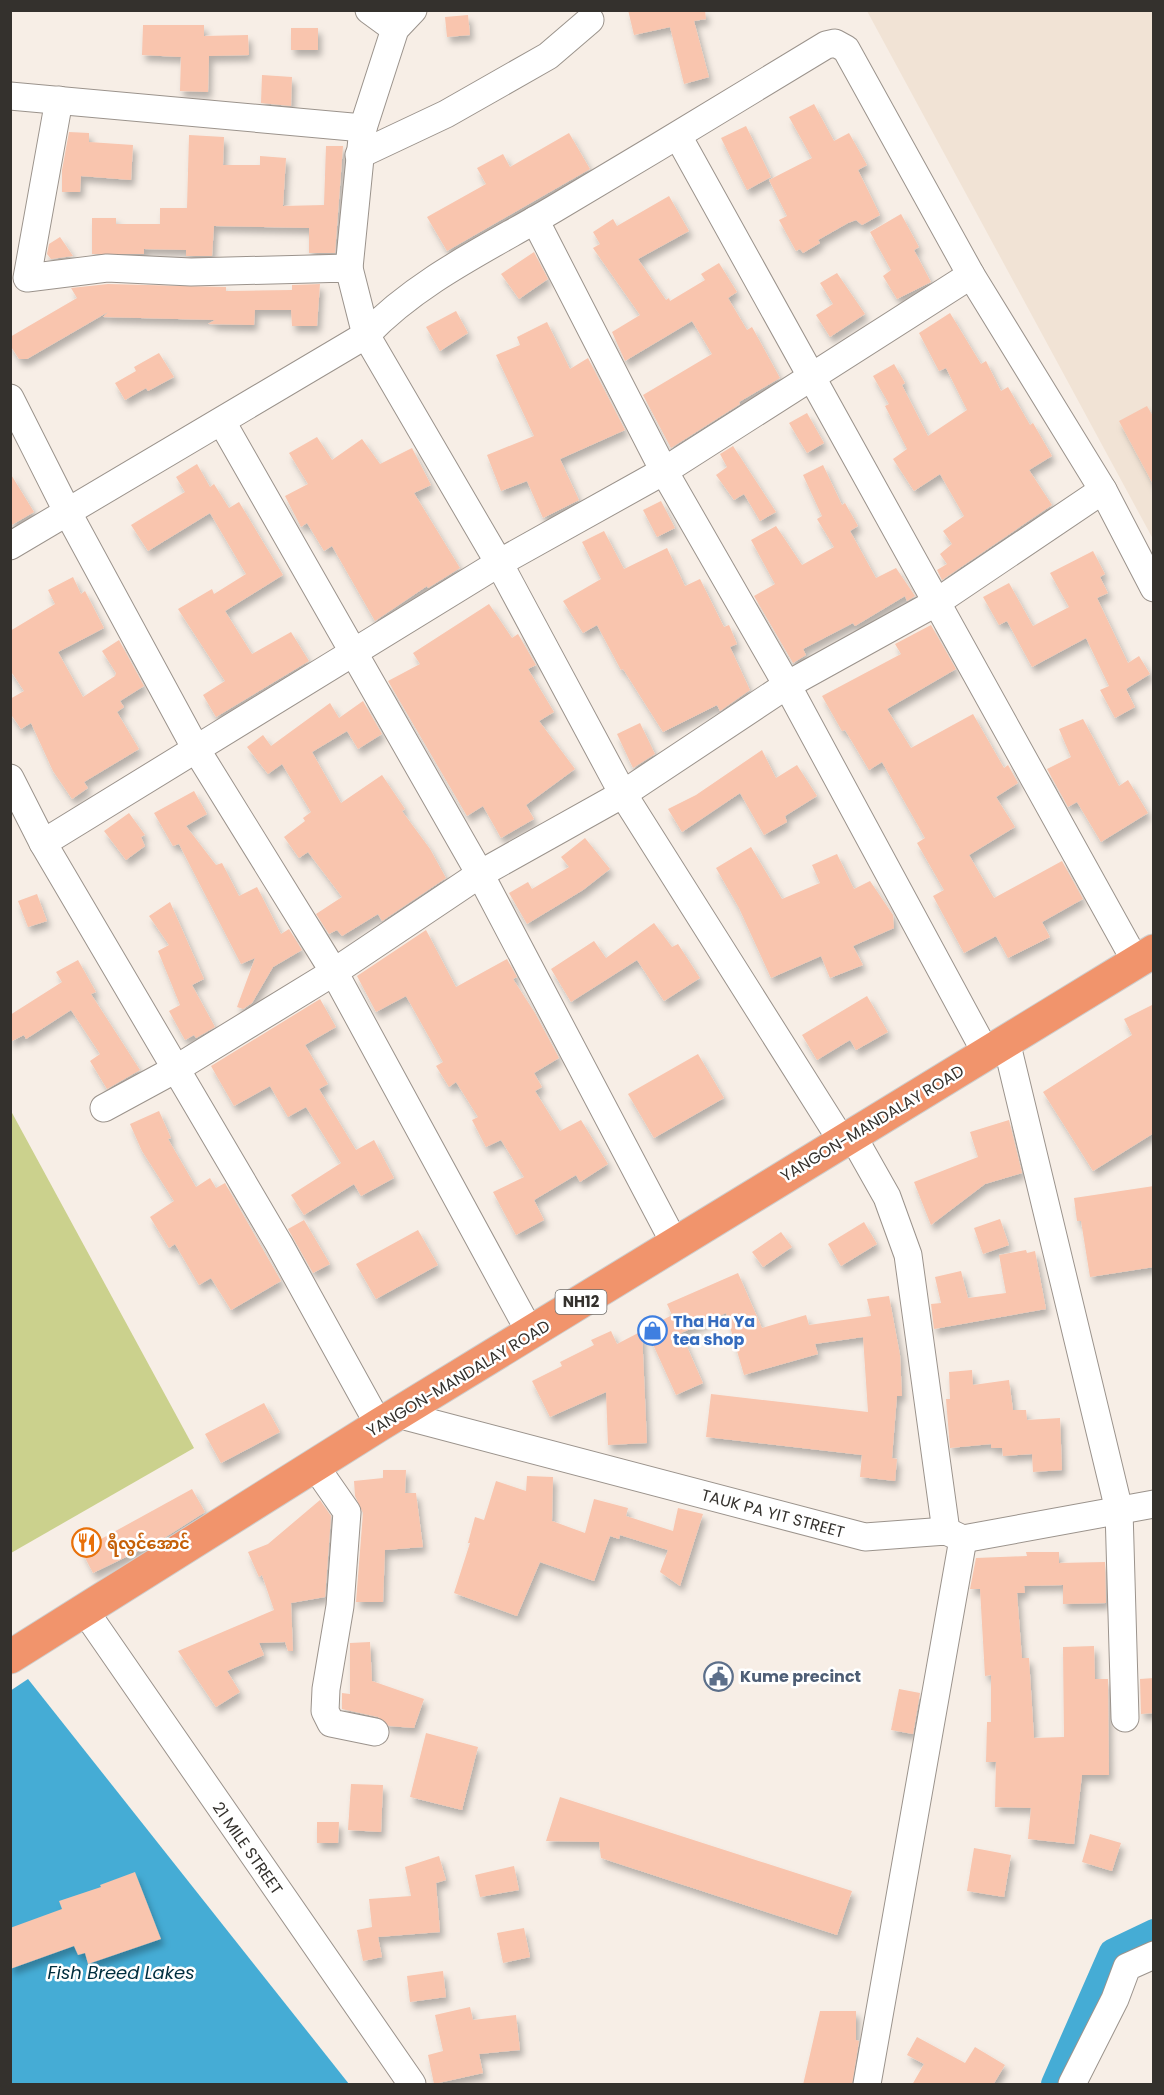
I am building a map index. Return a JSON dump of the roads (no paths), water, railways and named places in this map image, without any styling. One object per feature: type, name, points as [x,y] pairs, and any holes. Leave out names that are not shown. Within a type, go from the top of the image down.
[{"type":"highway","name":"YANGON-MANDALAY ROAD","points":[[10,1657],[388,1420],[1145,956]]},
{"type":"street","points":[[369,10],[404,20],[363,128],[359,155],[349,268],[366,335],[499,563],[623,794],[887,1197],[908,1255],[955,1535],[867,2085]]},
{"type":"street","points":[[359,155],[446,114],[548,56],[590,20]]},
{"type":"street","points":[[10,546],[366,335],[381,319],[423,286],[678,136],[826,45],[841,45],[846,49],[971,275],[1103,490],[1154,588]]},
{"type":"street","points":[[10,96],[363,128]]},
{"type":"street","points":[[59,100],[27,278],[108,268],[191,272],[349,268]]},
{"type":"street","points":[[678,136],[937,603],[1145,956]]},
{"type":"street","points":[[536,220],[664,471],[996,1047],[1119,1510],[1125,1718]]},
{"type":"street","points":[[43,843],[499,563],[664,471],[971,275]]},
{"type":"street","points":[[10,398],[68,513],[196,749],[334,972],[531,1334]]},
{"type":"street","points":[[222,422],[352,655],[480,874],[675,1244]]},
{"type":"street","points":[[104,1108],[174,1070],[334,972],[480,874],[623,794],[788,685],[937,603],[1103,490]]},
{"type":"street","points":[[10,778],[43,843],[174,1070],[388,1420]]},
{"type":"street","name":"TAUK PA YIT STREET","points":[[388,1420],[865,1537],[955,1535],[1154,1504]]},
{"type":"street","points":[[315,1466],[346,1512],[340,1606],[326,1689],[326,1711],[331,1723],[375,1732]]},
{"type":"street","name":"21 MILE STREET","points":[[85,1611],[412,2085]]},
{"type":"street","points":[[1072,2085],[1115,1999],[1127,1967],[1154,1955]]},
{"type":"water","name":"Fish Breed Lakes","points":[[28,1679],[349,2084],[11,2084],[10,1691]]},
{"type":"waterway","points":[[1054,2084],[1112,1952],[1154,1932]]},
{"type":"place","name":"Tha Ha Ya tea shop","points":[[652,1330]]},
{"type":"place","name":"ရီလွင်အောင်","points":[[86,1543]]},
{"type":"place","name":"Kume precinct","points":[[719,1676]]}]
